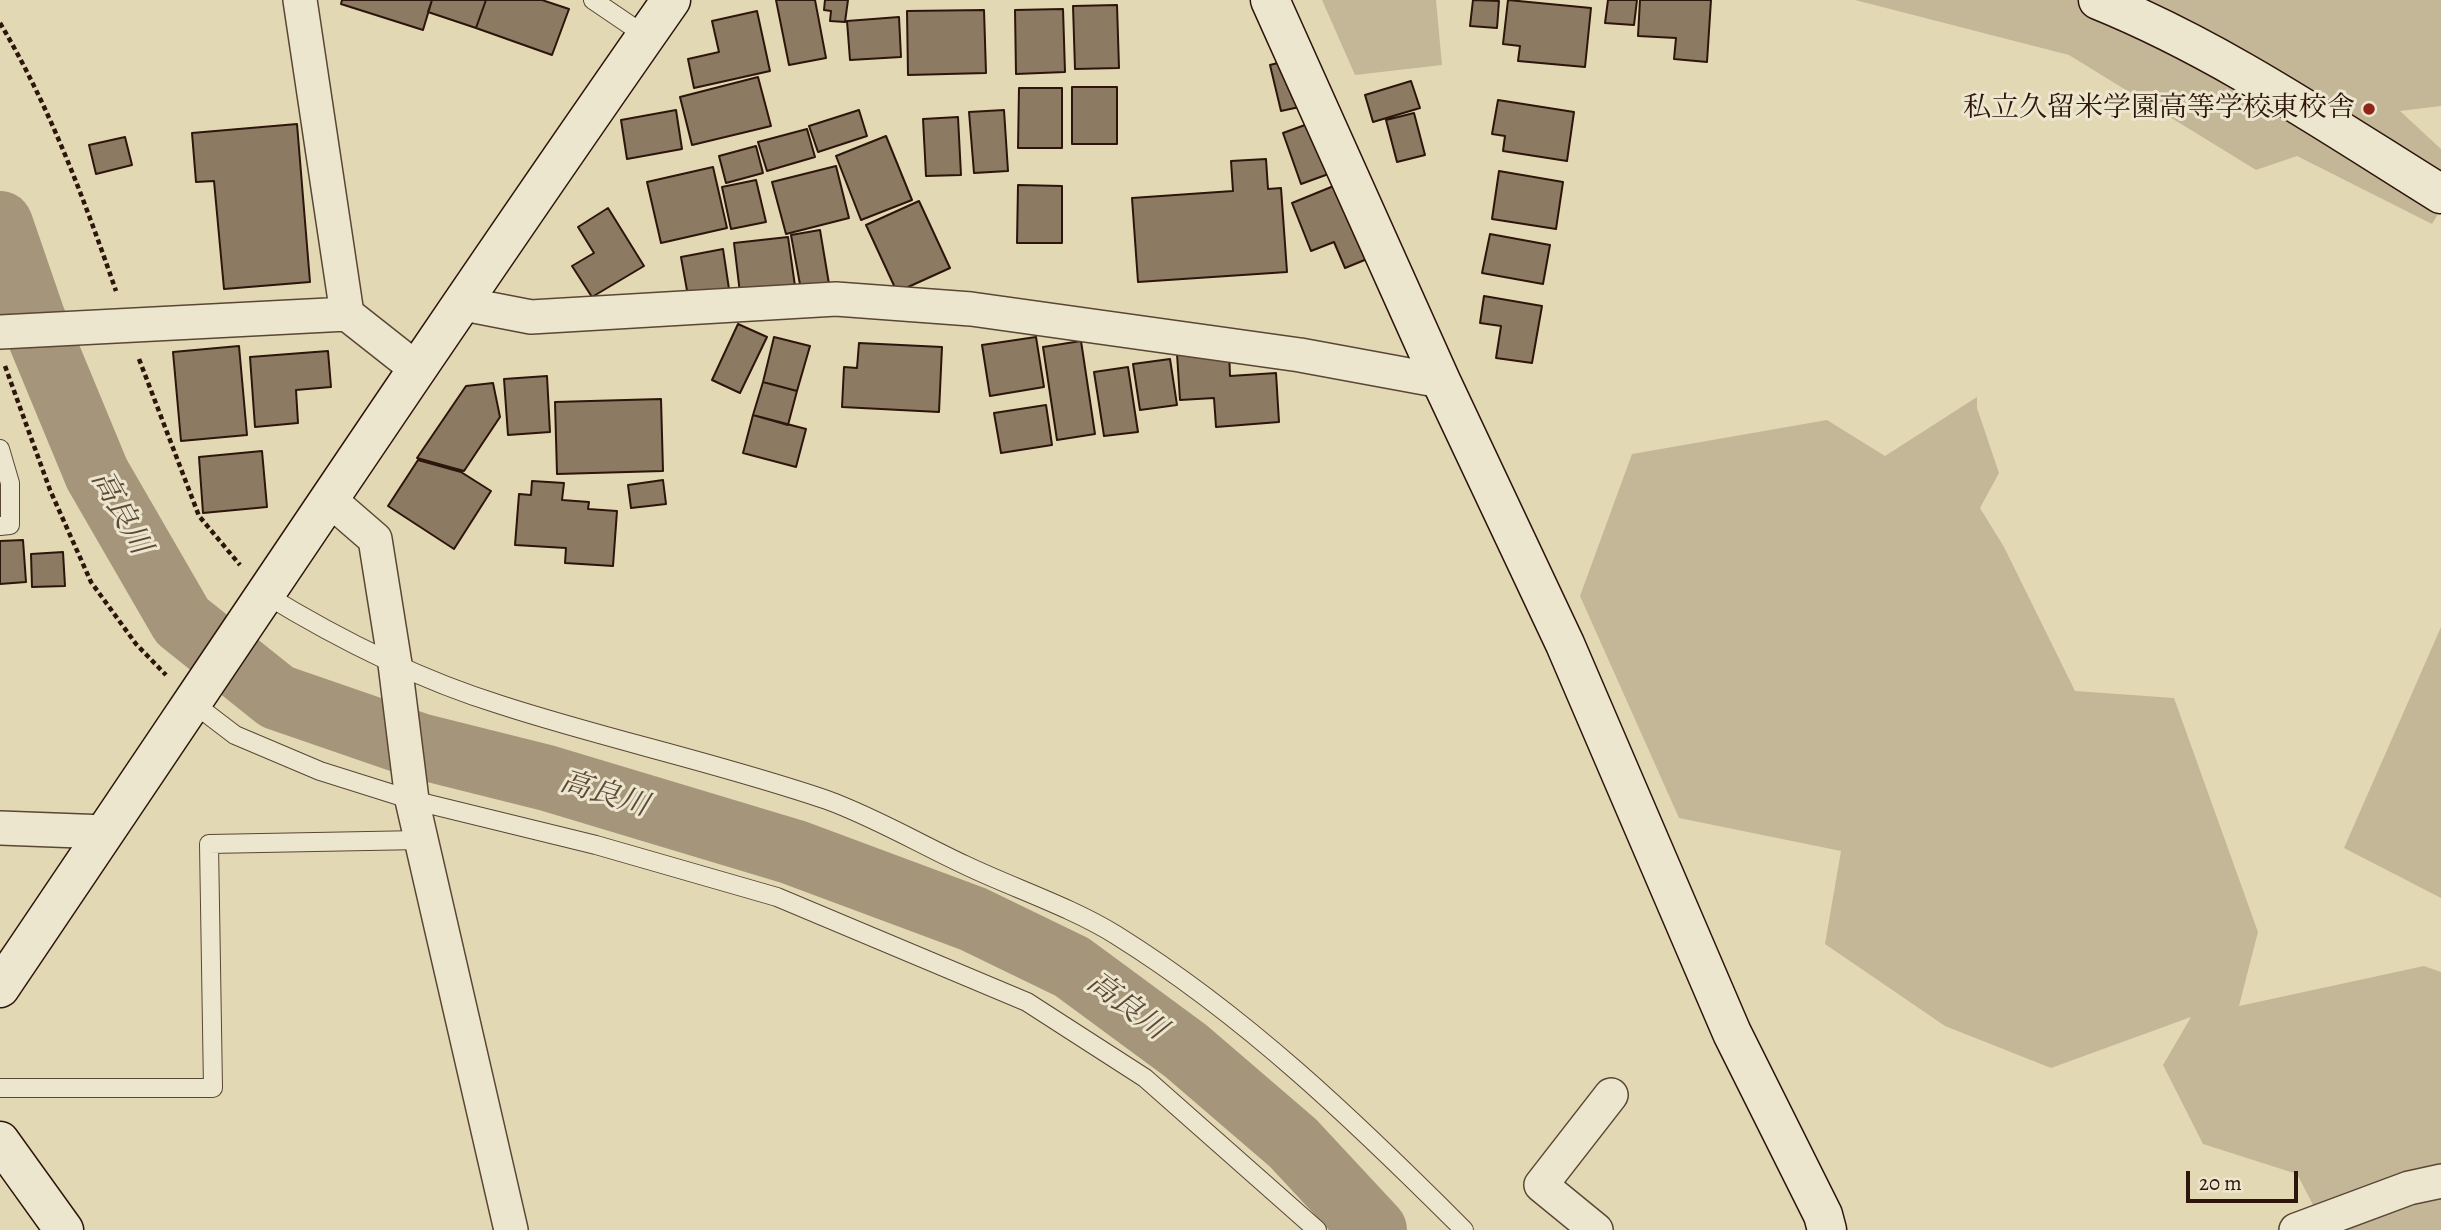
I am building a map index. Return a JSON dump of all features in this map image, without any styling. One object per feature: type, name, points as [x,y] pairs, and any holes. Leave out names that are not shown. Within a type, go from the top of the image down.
[{"type":"street","points":[[300,0],[347,314]]},
{"type":"street","points":[[0,988],[193,703],[263,593],[330,500],[671,0]]},
{"type":"street","points":[[1270,0],[1441,381],[1565,643],[1732,1033],[1823,1215],[1827,1230]]},
{"type":"street","points":[[2098,0],[2154,23],[2299,106],[2441,194]]},
{"type":"street","points":[[464,304],[531,317],[836,299],[971,309],[1300,355],[1441,381]]},
{"type":"street","points":[[0,332],[347,314],[418,370]]},
{"type":"street","points":[[330,500],[375,539],[395,664],[412,800],[511,1230]]},
{"type":"street","points":[[0,828],[106,832]]},
{"type":"street","points":[[1596,1230],[1542,1185],[1611,1095]]},
{"type":"street","points":[[0,1141],[64,1230]]},
{"type":"street","points":[[2296,1230],[2409,1188],[2441,1181]]},
{"type":"lane","points":[[593,0],[646,36]]},
{"type":"lane","points":[[0,449],[10,483],[10,525],[0,526]]},
{"type":"lane","points":[[263,593],[307,620],[395,664],[500,705],[693,758],[831,802],[1112,933],[1204,993],[1287,1061],[1386,1152],[1464,1230]]},
{"type":"lane","points":[[193,703],[235,735],[320,771],[412,800],[596,845],[777,897],[1027,1002],[1145,1078],[1317,1230]]},
{"type":"lane","points":[[0,1088],[213,1088],[209,844],[421,840]]},
{"type":"path","points":[[5,365],[50,490],[91,582],[136,644],[193,703]]},
{"type":"shaded area","points":[[1322,0],[1436,0],[1442,65],[1355,75]]},
{"type":"shaded area","points":[[1855,0],[2441,0],[2441,106],[2400,111],[2441,149],[2441,209],[2432,224],[2297,156],[2256,170],[2069,55]]},
{"type":"shaded area","points":[[1977,397],[1977,408],[1999,473],[1980,508],[2004,547],[2075,691],[2174,698],[2258,932],[2239,1006],[2424,966],[2441,972],[2441,1230],[2326,1230],[2297,1174],[2203,1144],[2163,1065],[2191,1017],[2051,1068],[1945,1026],[1825,944],[1841,851],[1679,818],[1580,596],[1632,454],[1827,420],[1885,456]]},
{"type":"shaded area","points":[[2441,627],[2441,898],[2344,848]]},
{"type":"building","points":[[342,0],[432,0],[423,30],[341,4]]},
{"type":"building","points":[[432,0],[486,0],[476,28],[428,12]]},
{"type":"building","points":[[486,0],[542,0],[569,9],[552,55],[476,28]]},
{"type":"building","points":[[776,0],[815,0],[826,58],[789,65]]},
{"type":"building","points":[[825,0],[848,0],[845,22],[830,21],[831,11],[824,10]]},
{"type":"building","points":[[1473,0],[1499,1],[1497,28],[1470,26]]},
{"type":"building","points":[[1508,0],[1591,8],[1585,67],[1518,61],[1520,46],[1503,44]]},
{"type":"building","points":[[1608,0],[1637,0],[1634,25],[1605,23]]},
{"type":"building","points":[[1640,0],[1711,0],[1707,62],[1674,59],[1676,38],[1638,36]]},
{"type":"building","points":[[1117,5],[1119,68],[1075,69],[1073,6]]},
{"type":"building","points":[[1063,9],[1065,72],[1016,74],[1015,10]]},
{"type":"building","points":[[984,10],[986,73],[908,75],[907,11]]},
{"type":"building","points":[[757,11],[770,71],[694,88],[688,59],[719,52],[712,21]]},
{"type":"building","points":[[899,17],[901,57],[850,60],[847,21]]},
{"type":"building","points":[[1293,59],[1304,106],[1281,111],[1270,65]]},
{"type":"building","points":[[758,77],[771,126],[692,145],[680,97]]},
{"type":"building","points":[[1411,81],[1420,108],[1373,122],[1365,95]]},
{"type":"building","points":[[1072,87],[1117,87],[1117,144],[1072,144]]},
{"type":"building","points":[[1019,88],[1062,88],[1062,148],[1018,148]]},
{"type":"building","points":[[1498,100],[1574,112],[1567,161],[1503,151],[1505,136],[1492,134]]},
{"type":"building","points":[[676,110],[682,149],[627,159],[621,120]]},
{"type":"building","points":[[859,110],[867,136],[818,152],[809,126]]},
{"type":"building","points":[[1004,110],[1008,171],[974,173],[969,112]]},
{"type":"building","points":[[1414,113],[1425,155],[1397,162],[1386,120]]},
{"type":"building","points":[[958,117],[961,175],[926,176],[923,119]]},
{"type":"building","points":[[1316,121],[1334,172],[1301,184],[1283,133]]},
{"type":"building","points":[[297,124],[310,282],[224,289],[214,181],[196,182],[192,133]]},
{"type":"building","points":[[807,129],[815,157],[767,171],[758,142]]},
{"type":"building","points":[[886,136],[912,200],[861,220],[836,156]]},
{"type":"building","points":[[125,137],[132,165],[96,174],[89,145]]},
{"type":"building","points":[[756,146],[763,173],[726,183],[719,156]]},
{"type":"building","points":[[1266,159],[1268,189],[1281,188],[1287,272],[1138,282],[1132,198],[1233,191],[1231,161]]},
{"type":"building","points":[[836,166],[849,218],[786,234],[772,182]]},
{"type":"building","points":[[713,167],[727,228],[661,243],[647,182]]},
{"type":"building","points":[[1499,171],[1563,182],[1556,229],[1492,219]]},
{"type":"building","points":[[756,180],[766,222],[731,229],[722,187]]},
{"type":"building","points":[[1341,183],[1372,257],[1345,268],[1334,242],[1311,251],[1292,203]]},
{"type":"building","points":[[1018,185],[1062,186],[1062,243],[1017,243]]},
{"type":"building","points":[[919,201],[950,268],[897,292],[866,225]]},
{"type":"building","points":[[608,208],[644,266],[592,297],[572,266],[594,253],[578,227]]},
{"type":"building","points":[[820,230],[829,284],[801,290],[791,235]]},
{"type":"building","points":[[1490,234],[1550,245],[1543,284],[1482,273]]},
{"type":"building","points":[[788,237],[795,286],[740,293],[734,243]]},
{"type":"building","points":[[723,249],[729,289],[688,296],[681,257]]},
{"type":"building","points":[[1484,296],[1542,306],[1532,363],[1496,358],[1501,326],[1480,323]]},
{"type":"building","points":[[738,324],[767,337],[740,393],[712,380]]},
{"type":"building","points":[[774,337],[810,346],[797,391],[763,382]]},
{"type":"building","points":[[1036,337],[1044,387],[990,396],[982,345]]},
{"type":"building","points":[[1081,341],[1095,434],[1057,440],[1043,347]]},
{"type":"building","points":[[859,343],[942,347],[939,412],[842,407],[844,367],[857,368]]},
{"type":"building","points":[[239,346],[247,435],[181,441],[173,352]]},
{"type":"building","points":[[1229,350],[1230,376],[1276,373],[1279,422],[1216,427],[1214,398],[1180,400],[1177,354]]},
{"type":"building","points":[[328,351],[331,387],[296,390],[298,423],[255,427],[250,357]]},
{"type":"building","points":[[1170,359],[1177,405],[1140,410],[1133,364]]},
{"type":"building","points":[[1128,367],[1138,432],[1104,436],[1094,372]]},
{"type":"building","points":[[547,376],[550,432],[508,435],[504,379]]},
{"type":"building","points":[[763,382],[797,391],[788,425],[753,415]]},
{"type":"building","points":[[493,383],[500,417],[464,471],[417,458],[466,386]]},
{"type":"building","points":[[661,399],[663,471],[557,474],[555,402]]},
{"type":"building","points":[[1046,405],[1052,445],[1001,453],[994,413]]},
{"type":"building","points":[[753,415],[806,429],[796,467],[743,453]]},
{"type":"building","points":[[262,451],[267,507],[203,513],[199,457]]},
{"type":"building","points":[[418,460],[461,472],[491,491],[454,549],[388,506]]},
{"type":"building","points":[[663,480],[666,504],[631,508],[628,485]]},
{"type":"building","points":[[532,481],[564,483],[562,500],[589,502],[588,509],[617,511],[613,566],[565,563],[566,548],[515,545],[519,494],[531,495]]},
{"type":"building","points":[[23,540],[26,582],[0,584],[0,541]]},
{"type":"building","points":[[63,552],[65,586],[32,587],[31,554]]},
{"type":"waterway","name":"高良川","points":[[0,224],[32,317],[97,474],[182,621],[277,697],[419,746],[547,778],[793,852],[973,919],[1072,967],[1186,1051],[1293,1143],[1374,1230]]},
{"type":"place","name":"私立久留米学園高等学校東校舎","points":[[2369,109]]}]
